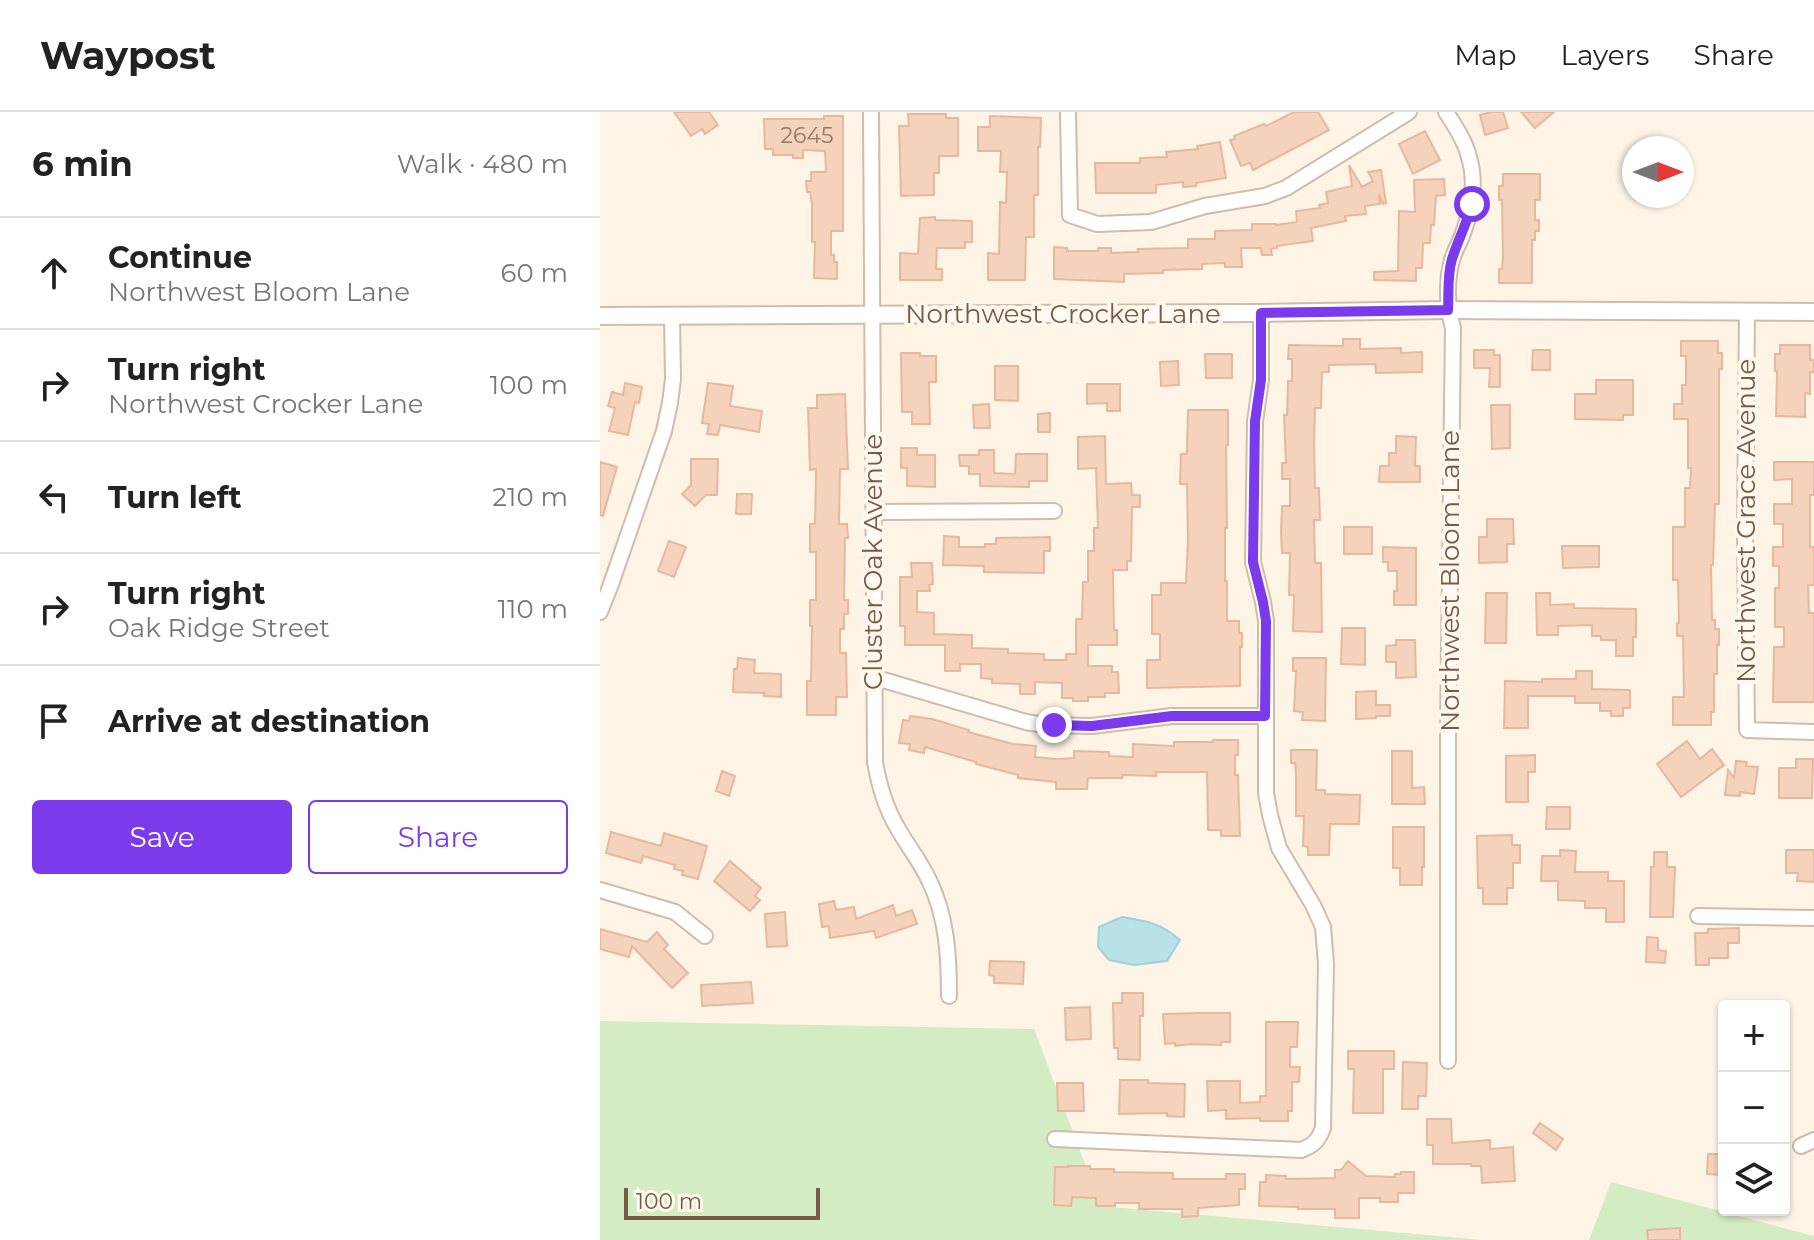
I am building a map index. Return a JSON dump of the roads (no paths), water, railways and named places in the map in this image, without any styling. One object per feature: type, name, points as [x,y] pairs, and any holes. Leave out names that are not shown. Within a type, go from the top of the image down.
[{"type":"street","name":"Cluster Oak Avenue","points":[[871,112],[875,762],[879,784],[892,817],[930,881],[938,902],[949,953],[949,996]]},
{"type":"street","points":[[1068,112],[1070,215],[1097,224],[1151,222],[1205,206],[1265,196],[1286,188],[1409,112]]},
{"type":"street","name":"Northwest Bloom Lane","points":[[1446,112],[1470,158],[1474,189],[1469,219],[1452,259],[1449,275],[1448,310],[1453,328],[1448,689],[1448,1061]]},
{"type":"street","name":"Northwest Crocker Lane","points":[[600,316],[1448,310],[1814,312]]},
{"type":"street","name":"Northwest Grace Avenue","points":[[1747,312],[1747,730],[1814,732]]},
{"type":"street","points":[[1055,1139],[1301,1150],[1320,1138],[1323,1128],[1326,964],[1323,927],[1279,848],[1266,793],[1266,621],[1253,562],[1255,421],[1261,380],[1261,313]]},
{"type":"street","points":[[600,612],[664,431],[673,379],[672,316]]},
{"type":"street","points":[[874,512],[1054,511]]},
{"type":"street","points":[[873,677],[1044,725],[1092,726],[1172,716],[1265,716]]},
{"type":"street","points":[[600,890],[675,912],[705,936]]},
{"type":"street","points":[[1698,916],[1814,918]]},
{"type":"water","points":[[1122,917],[1153,924],[1180,940],[1167,961],[1134,965],[1109,960],[1098,947],[1099,927]]}]
